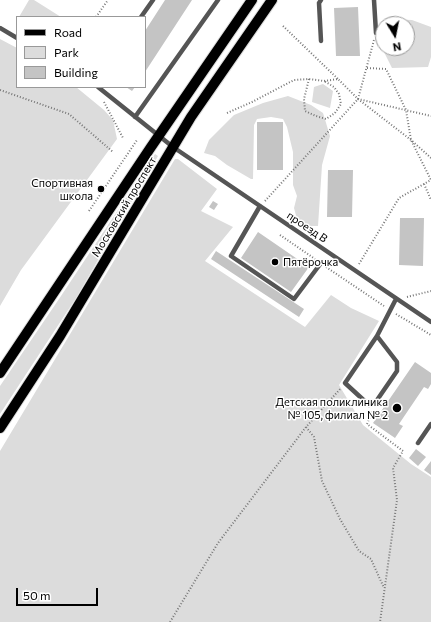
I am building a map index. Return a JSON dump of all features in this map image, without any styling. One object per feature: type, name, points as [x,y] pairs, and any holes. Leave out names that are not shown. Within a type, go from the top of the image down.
[{"type":"main road","name":"Московский проспект","points":[[0,374],[252,0]]},
{"type":"main road","name":"Московский проспект","points":[[0,428],[60,336],[191,117],[272,0]]},
{"type":"lane","points":[[142,16],[153,0]]},
{"type":"lane","points":[[135,117],[218,0]]},
{"type":"lane","points":[[321,0],[319,3],[321,41]]},
{"type":"lane","points":[[374,0],[375,16]]},
{"type":"lane","points":[[0,28],[16,37]]},
{"type":"lane","name":"проезд B","points":[[99,88],[173,147],[431,322]]},
{"type":"lane","points":[[260,206],[231,256],[294,300],[321,263]]},
{"type":"lane","points":[[377,336],[397,362],[397,371],[375,404],[369,405],[345,383],[377,336],[396,299]]},
{"type":"lane","points":[[418,442],[431,424]]},
{"type":"path","points":[[97,16],[108,0]]},
{"type":"path","points":[[283,26],[358,99],[411,140],[431,158]]},
{"type":"path","points":[[260,206],[358,99],[375,37]]},
{"type":"path","points":[[356,271],[378,230],[399,198],[431,180],[411,140],[406,110],[386,69],[368,68]]},
{"type":"path","points":[[227,113],[294,80],[308,79],[324,81],[338,79]]},
{"type":"path","points":[[308,79],[304,99],[305,111],[326,119],[335,113],[340,104],[339,94],[334,87],[324,81]]},
{"type":"path","points":[[0,90],[69,114],[114,152]]},
{"type":"path","points":[[358,99],[431,116]]},
{"type":"path","points":[[103,100],[123,138]]},
{"type":"path","points":[[89,211],[137,140]]},
{"type":"path","points":[[424,184],[431,200]]},
{"type":"path","points":[[280,235],[390,310],[431,335]]},
{"type":"path","points":[[396,299],[431,291]]},
{"type":"path","points":[[170,622],[218,543],[306,427],[345,383]]},
{"type":"path","points":[[375,404],[367,424],[403,451],[393,468],[397,500],[380,622]]},
{"type":"path","points":[[306,427],[314,437],[322,481],[340,519],[359,551],[370,559],[384,588]]},
{"type":"green space","points":[[29,0],[34,0],[59,16],[20,16]]},
{"type":"green space","points":[[415,21],[431,27],[431,57],[428,67],[392,68],[386,56],[415,56]]},
{"type":"green space","points":[[0,39],[16,47],[16,88],[77,88],[104,110],[113,120],[117,139],[21,270],[0,306]]},
{"type":"green space","points":[[323,84],[333,91],[330,108],[312,102],[314,87]]},
{"type":"green space","points":[[288,96],[311,105],[323,113],[330,136],[322,165],[318,226],[306,226],[298,223],[294,208],[297,196],[293,185],[293,152],[287,127],[283,119],[271,117],[257,119],[254,125],[253,179],[227,165],[215,156],[204,153],[209,140],[234,115],[263,103]]},
{"type":"green space","points":[[155,154],[158,156],[76,298],[0,414],[0,386]]},
{"type":"green space","points":[[175,159],[178,159],[217,189],[201,211],[233,227],[205,261],[305,327],[331,295],[351,308],[379,321],[339,385],[363,425],[411,464],[431,477],[431,622],[0,622],[0,451]]},
{"type":"building","points":[[165,0],[192,0],[146,70],[146,29]]},
{"type":"building","points":[[358,7],[360,56],[336,56],[334,8]]},
{"type":"building","points":[[128,88],[134,88],[132,91]]},
{"type":"building","points":[[257,122],[283,122],[283,170],[257,170]]},
{"type":"building","points":[[328,170],[353,170],[352,217],[327,217]]},
{"type":"building","points":[[213,201],[218,204],[214,210],[209,207]]},
{"type":"building","points":[[400,218],[424,218],[423,266],[399,265]]},
{"type":"building","name":"Пятёрочка","points":[[258,232],[309,267],[291,292],[241,258]]},
{"type":"building","points":[[216,251],[304,309],[299,317],[211,259]]},
{"type":"building","name":"Детская поликлиника № 105, филиал № 2","points":[[415,362],[431,373],[431,384],[428,389],[424,387],[399,424],[403,426],[395,438],[373,423]]},
{"type":"building","points":[[416,449],[426,457],[418,466],[409,458]]},
{"type":"building","points":[[431,461],[431,475],[424,470]]},
{"type":"place","name":"Спортивная школа","points":[[101,189]]},
{"type":"place","name":"Пятёрочка","points":[[275,262]]},
{"type":"place","name":"Детская поликлиника № 105, филиал № 2","points":[[397,408]]}]
